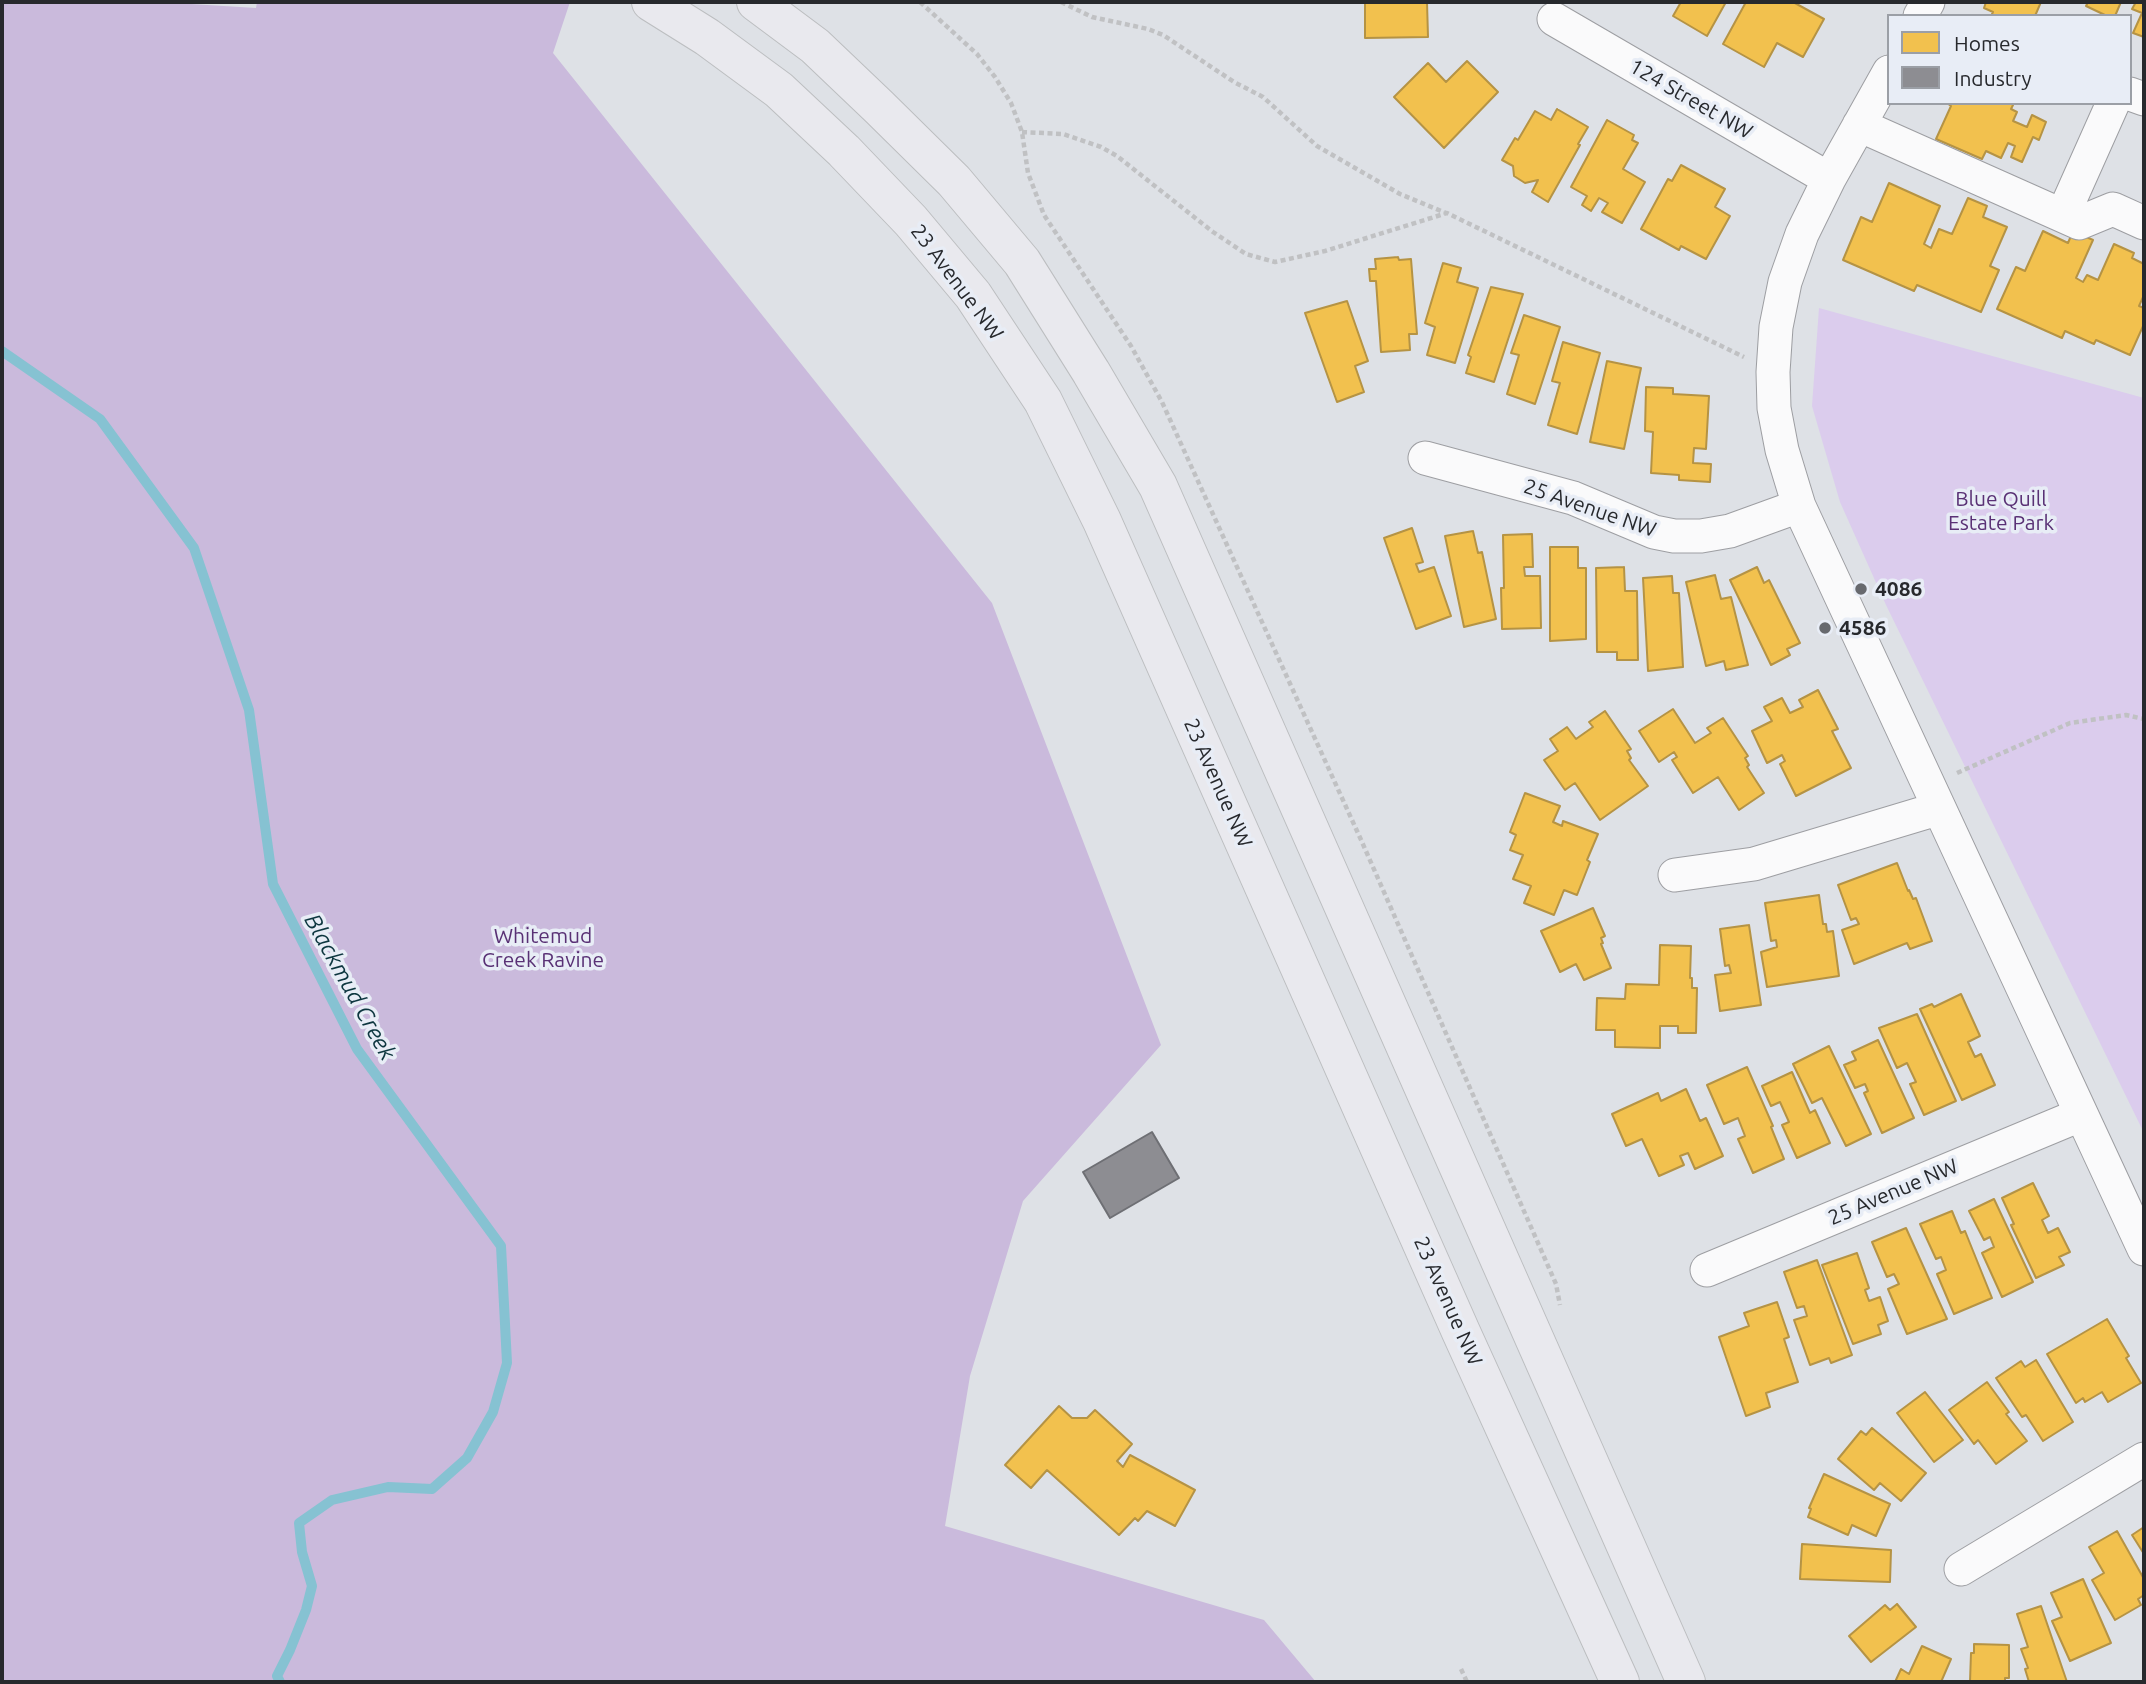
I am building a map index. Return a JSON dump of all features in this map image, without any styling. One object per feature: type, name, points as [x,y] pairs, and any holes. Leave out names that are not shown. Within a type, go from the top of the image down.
[{"type":"main road","name":"23 Avenue NW","points":[[651,2],[707,37],[779,90],[844,151],[911,221],[973,295],[1043,401],[1102,521],[1461,1332],[1620,1682]]},
{"type":"main road","points":[[756,2],[815,46],[879,107],[954,181],[1022,262],[1158,486],[1686,1682]]},
{"type":"street","name":"124 Street NW","points":[[1554,19],[1829,179]]},
{"type":"street","points":[[1887,76],[1829,179],[1802,234],[1785,282],[1776,327],[1773,372],[1774,408],[1782,450],[1798,506],[2144,1250]]},
{"type":"street","points":[[2063,215],[2112,105]]},
{"type":"street","points":[[1859,125],[2080,223],[2113,209],[2144,223]]},
{"type":"street","name":"25 Avenue NW","points":[[1425,458],[1573,498],[1654,532],[1674,536],[1701,536],[1730,531],[1798,506]]},
{"type":"street","points":[[1675,875],[1755,864],[1933,799]]},
{"type":"street","name":"25 Avenue NW","points":[[1707,1270],[2080,1115]]},
{"type":"street","points":[[1961,1569],[2144,1459]]},
{"type":"path","points":[[1060,2],[1092,17],[1148,29],[1163,35],[1234,82],[1263,97],[1317,146],[1399,194],[1447,213],[1773,372]]},
{"type":"path","points":[[1022,132],[1063,134],[1101,147],[1117,156],[1213,232],[1246,254],[1275,262],[1325,251],[1447,213]]},
{"type":"path","points":[[1933,799],[1957,772],[2070,723],[2126,715],[2144,719]]},
{"type":"path","points":[[1461,1669],[1467,1682]]},
{"type":"green space","name":"Whitemud Creek Ravine","points":[[2,2],[159,2],[256,8],[257,2],[570,2],[553,53],[992,603],[1161,1045],[1023,1201],[970,1376],[945,1526],[1264,1620],[1316,1682],[2,1682]]},
{"type":"green space","name":"Blue Quill Estate Park","points":[[1819,308],[2144,398],[2144,1133],[1886,605],[1840,502],[1812,406]]},
{"type":"building: Homes","points":[[1365,2],[1427,2],[1428,37],[1365,38]]},
{"type":"building: Homes","points":[[1681,2],[1726,2],[1707,36],[1673,16]]},
{"type":"building: Homes","points":[[1746,2],[1793,2],[1824,19],[1803,57],[1777,43],[1764,67],[1723,44]]},
{"type":"building: Homes","points":[[1986,2],[2041,2],[2036,14],[1992,14],[1993,12],[1984,8]]},
{"type":"building: Homes","points":[[2088,2],[2121,2],[2116,14],[2103,14],[2086,6]]},
{"type":"building: Homes","points":[[2136,2],[2144,2],[2144,37],[2133,33],[2142,13],[2132,9]]},
{"type":"building: Homes","points":[[1467,61],[1498,92],[1444,148],[1394,97],[1428,63],[1446,82]]},
{"type":"building: Homes","points":[[2013,105],[2011,109],[2017,112],[2013,121],[2027,127],[2032,115],[2046,122],[2039,140],[2033,137],[2022,162],[2011,157],[2015,146],[2008,143],[2001,158],[1986,151],[1982,159],[1936,139],[1951,106]]},
{"type":"building: Homes","points":[[1557,109],[1588,127],[1548,202],[1532,192],[1538,180],[1525,183],[1514,176],[1513,166],[1502,160],[1535,111],[1551,120]]},
{"type":"building: Homes","points":[[1607,120],[1634,135],[1632,140],[1638,143],[1623,169],[1645,182],[1622,223],[1602,212],[1608,203],[1599,198],[1591,211],[1582,205],[1587,196],[1571,187]]},
{"type":"building: Homes","points":[[1681,165],[1725,189],[1715,207],[1730,216],[1706,259],[1681,246],[1679,250],[1641,229],[1668,179],[1672,181]]},
{"type":"building: Homes","points":[[1889,183],[1940,206],[1924,244],[1931,248],[1939,229],[1952,234],[1968,198],[1987,206],[1983,217],[2007,227],[1990,266],[1999,270],[1981,312],[1917,285],[1914,291],[1843,260],[1861,217],[1872,222]]},
{"type":"building: Homes","points":[[2043,231],[2068,243],[2073,231],[2093,240],[2076,278],[2083,282],[2087,275],[2098,280],[2114,244],[2134,253],[2132,258],[2144,264],[2144,295],[2139,306],[2144,308],[2144,324],[2130,355],[2096,340],[2094,344],[2065,331],[2062,338],[1997,309],[2016,267],[2025,271]]},
{"type":"building: Homes","points":[[1398,257],[1399,260],[1411,259],[1417,334],[1409,334],[1410,350],[1381,352],[1376,281],[1370,281],[1369,269],[1376,269],[1375,259]]},
{"type":"building: Homes","points":[[1443,263],[1461,268],[1457,282],[1478,288],[1455,363],[1427,355],[1435,327],[1425,323]]},
{"type":"building: Homes","points":[[1491,287],[1523,294],[1494,382],[1466,373],[1471,357],[1468,355]]},
{"type":"building: Homes","points":[[1347,301],[1368,361],[1355,366],[1364,392],[1337,402],[1305,313]]},
{"type":"building: Homes","points":[[1524,315],[1560,327],[1535,404],[1507,394],[1519,355],[1511,353]]},
{"type":"building: Homes","points":[[1563,342],[1600,353],[1577,434],[1548,425],[1560,383],[1552,381]]},
{"type":"building: Homes","points":[[1607,361],[1641,368],[1624,449],[1590,442]]},
{"type":"building: Homes","points":[[1646,387],[1673,388],[1673,394],[1709,396],[1706,449],[1694,448],[1693,463],[1711,464],[1710,482],[1679,480],[1679,475],[1651,473],[1653,432],[1645,431]]},
{"type":"building: Homes","points":[[1412,528],[1423,562],[1416,564],[1419,572],[1434,567],[1451,616],[1416,629],[1384,538]]},
{"type":"building: Homes","points":[[1473,531],[1478,553],[1482,552],[1496,619],[1464,627],[1445,536]]},
{"type":"building: Homes","points":[[1532,534],[1533,567],[1524,567],[1525,576],[1540,576],[1541,628],[1502,629],[1503,535]]},
{"type":"building: Homes","points":[[1550,547],[1578,547],[1578,568],[1586,568],[1586,639],[1550,641]]},
{"type":"building: Homes","points":[[1624,567],[1625,591],[1637,591],[1638,660],[1617,660],[1617,652],[1597,652],[1596,568]]},
{"type":"building: Homes","points":[[1757,567],[1764,583],[1769,580],[1800,643],[1787,649],[1790,655],[1771,665],[1730,580]]},
{"type":"building: Homes","points":[[1715,575],[1721,599],[1731,597],[1748,665],[1726,670],[1724,661],[1706,666],[1686,582]]},
{"type":"building: Homes","points":[[1672,576],[1673,593],[1679,593],[1683,667],[1648,671],[1643,578]]},
{"type":"building: Homes","points":[[1818,690],[1838,729],[1832,731],[1851,768],[1796,796],[1780,764],[1785,761],[1782,755],[1767,763],[1752,731],[1772,721],[1764,707],[1782,698],[1790,713],[1803,707],[1799,700]]},
{"type":"building: Homes","points":[[1673,709],[1695,743],[1711,733],[1707,728],[1723,718],[1748,756],[1745,758],[1749,765],[1747,767],[1764,793],[1739,810],[1718,777],[1693,793],[1672,760],[1677,757],[1674,752],[1659,762],[1639,731]]},
{"type":"building: Homes","points":[[1605,711],[1631,749],[1627,751],[1631,758],[1629,760],[1648,786],[1600,820],[1575,783],[1565,790],[1544,760],[1558,751],[1550,739],[1567,727],[1576,739],[1593,727],[1589,722]]},
{"type":"building: Homes","points":[[1525,793],[1560,806],[1553,822],[1562,826],[1563,821],[1598,834],[1577,895],[1564,890],[1554,915],[1524,903],[1531,886],[1513,879],[1523,855],[1510,850],[1516,835],[1510,832]]},
{"type":"building: Homes","points":[[1897,863],[1908,891],[1913,899],[1916,898],[1932,941],[1910,949],[1907,943],[1854,964],[1842,930],[1859,924],[1856,918],[1851,920],[1838,885]]},
{"type":"building: Homes","points":[[1819,895],[1823,924],[1826,924],[1827,932],[1833,931],[1839,976],[1767,987],[1761,952],[1777,947],[1776,940],[1771,941],[1765,903]]},
{"type":"building: Homes","points":[[1593,908],[1605,936],[1601,938],[1601,944],[1611,968],[1584,980],[1576,964],[1560,972],[1541,931]]},
{"type":"building: Homes","points":[[1749,925],[1761,1005],[1720,1011],[1715,975],[1731,973],[1729,965],[1725,966],[1720,929]]},
{"type":"building: Homes","points":[[1660,945],[1691,946],[1690,978],[1692,988],[1697,988],[1696,1033],[1678,1033],[1678,1026],[1660,1026],[1660,1048],[1615,1047],[1615,1030],[1596,1030],[1597,998],[1625,999],[1626,984],[1659,985]]},
{"type":"building: Homes","points":[[1961,994],[1980,1036],[1968,1042],[1975,1057],[1981,1054],[1995,1085],[1962,1100],[1920,1009],[1932,1004],[1934,1007]]},
{"type":"building: Homes","points":[[1917,1014],[1956,1101],[1924,1115],[1910,1084],[1916,1082],[1907,1063],[1897,1068],[1879,1028]]},
{"type":"building: Homes","points":[[1878,1040],[1914,1118],[1882,1133],[1864,1093],[1868,1091],[1865,1084],[1855,1088],[1844,1065],[1856,1060],[1852,1052]]},
{"type":"building: Homes","points":[[1829,1046],[1871,1134],[1846,1146],[1822,1098],[1812,1103],[1793,1064]]},
{"type":"building: Homes","points":[[1747,1067],[1773,1126],[1771,1127],[1784,1159],[1753,1173],[1738,1139],[1745,1136],[1738,1118],[1724,1124],[1707,1085]]},
{"type":"building: Homes","points":[[1792,1072],[1810,1113],[1815,1110],[1830,1143],[1797,1158],[1782,1125],[1789,1122],[1780,1102],[1771,1106],[1762,1086]]},
{"type":"building: Homes","points":[[1686,1089],[1700,1121],[1706,1118],[1723,1156],[1695,1169],[1688,1153],[1680,1156],[1684,1165],[1659,1176],[1642,1139],[1626,1146],[1612,1114],[1658,1093],[1661,1101]]},
{"type":"building: Homes","points":[[2033,1183],[2049,1216],[2042,1220],[2048,1233],[2058,1228],[2070,1252],[2059,1257],[2064,1265],[2036,1278],[2011,1225],[2014,1224],[2002,1198]]},
{"type":"building: Homes","points":[[1994,1199],[2033,1282],[2002,1297],[1982,1253],[1994,1247],[1990,1237],[1984,1240],[1969,1211]]},
{"type":"building: Homes","points":[[1952,1211],[1961,1233],[1965,1231],[1992,1298],[1954,1314],[1937,1274],[1946,1270],[1941,1257],[1936,1259],[1920,1224]]},
{"type":"building: Homes","points":[[1906,1228],[1947,1319],[1907,1334],[1888,1289],[1899,1284],[1894,1274],[1887,1277],[1872,1242]]},
{"type":"building: Homes","points":[[1857,1253],[1869,1288],[1865,1290],[1869,1301],[1880,1297],[1888,1321],[1878,1325],[1881,1334],[1853,1344],[1822,1265]]},
{"type":"building: Homes","points":[[1817,1260],[1852,1355],[1831,1363],[1829,1358],[1810,1365],[1794,1320],[1807,1316],[1804,1306],[1797,1308],[1784,1272]]},
{"type":"building: Homes","points":[[1777,1302],[1789,1337],[1784,1339],[1798,1382],[1766,1393],[1770,1407],[1746,1416],[1719,1337],[1749,1326],[1744,1313]]},
{"type":"building: Homes","points":[[2107,1319],[2141,1383],[2108,1402],[2102,1392],[2085,1402],[2083,1398],[2076,1403],[2047,1354]]},
{"type":"building: Homes","points":[[2036,1360],[2073,1422],[2043,1441],[2026,1415],[2022,1417],[1996,1378],[2021,1361],[2025,1367]]},
{"type":"building: Homes","points":[[1987,1382],[2009,1412],[2006,1414],[2027,1441],[1996,1464],[1978,1440],[1974,1444],[1949,1410]]},
{"type":"building: Homes","points":[[1925,1392],[1963,1440],[1934,1462],[1897,1413]]},
{"type":"building: Homes","points":[[1059,1406],[1072,1418],[1087,1418],[1095,1410],[1132,1444],[1117,1461],[1123,1467],[1130,1455],[1195,1490],[1175,1526],[1147,1511],[1138,1521],[1135,1518],[1119,1535],[1047,1470],[1031,1488],[1005,1465]]},
{"type":"building: Homes","points":[[1872,1428],[1926,1473],[1901,1501],[1880,1483],[1874,1490],[1838,1459],[1861,1431],[1866,1435]]},
{"type":"building: Homes","points":[[1824,1474],[1890,1504],[1876,1536],[1852,1525],[1848,1535],[1808,1517],[1809,1508]]},
{"type":"building: Homes","points":[[2144,1527],[2144,1554],[2132,1535]]},
{"type":"building: Homes","points":[[2117,1531],[2144,1579],[2144,1595],[2138,1599],[2141,1605],[2115,1620],[2092,1580],[2104,1573],[2089,1547]]},
{"type":"building: Homes","points":[[1802,1544],[1891,1550],[1890,1582],[1800,1579]]},
{"type":"building: Homes","points":[[2083,1579],[2111,1643],[2070,1661],[2052,1621],[2062,1617],[2051,1593]]},
{"type":"building: Homes","points":[[1897,1604],[1916,1627],[1871,1662],[1849,1636],[1885,1605],[1890,1610]]},
{"type":"building: Homes","points":[[2041,1606],[2067,1682],[2029,1682],[2025,1669],[2028,1668],[2021,1649],[2028,1647],[2017,1614]]},
{"type":"building: Homes","points":[[1974,1644],[2009,1645],[2009,1678],[2005,1678],[2005,1682],[1970,1682]]},
{"type":"building: Homes","points":[[1922,1646],[1951,1659],[1941,1682],[1895,1682],[1901,1669],[1909,1674]]},
{"type":"building: Industry","points":[[1152,1132],[1179,1178],[1110,1218],[1083,1172]]},
{"type":"waterway","name":"Blackmud Creek","points":[[2,351],[100,419],[194,548],[249,710],[273,884],[357,1049],[501,1246],[507,1363],[493,1412],[467,1458],[432,1489],[388,1487],[332,1500],[299,1523],[302,1552],[312,1586],[306,1610],[277,1676],[280,1682]]},
{"type":"place","name":"4086","points":[[1861,589]]},
{"type":"place","name":"4586","points":[[1825,628]]}]
